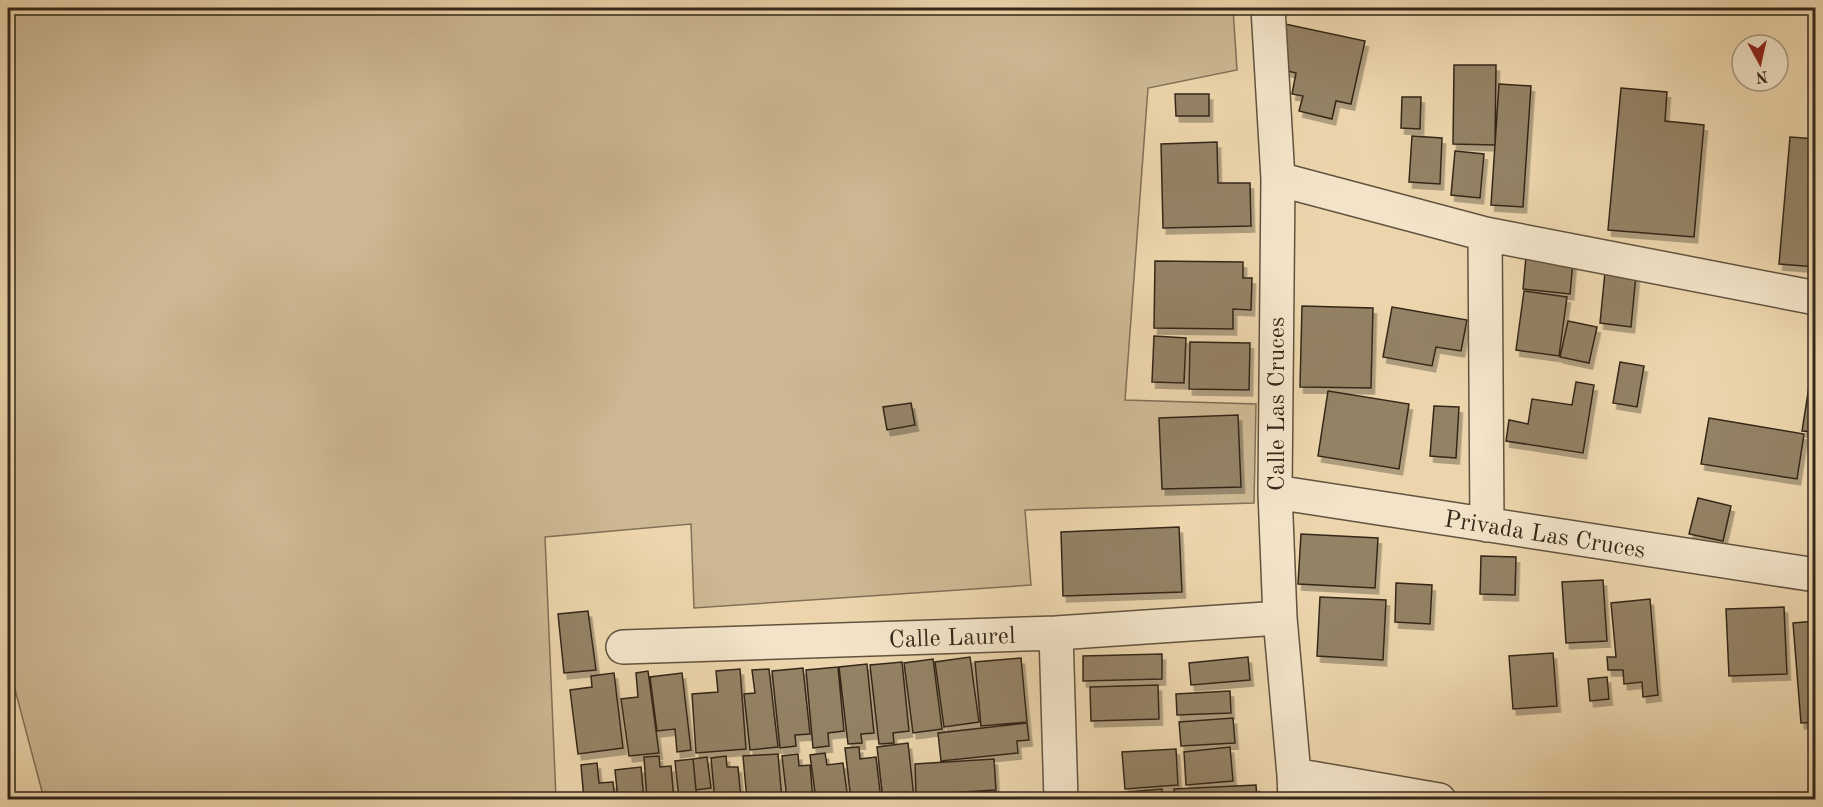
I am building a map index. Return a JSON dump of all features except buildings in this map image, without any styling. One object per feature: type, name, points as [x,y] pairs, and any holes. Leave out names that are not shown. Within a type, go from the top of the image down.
[{"type":"street","name":"Calle Las Cruces","points":[[1268,8],[1278,179],[1275,492],[1280,618],[1294,787]]},
{"type":"street","points":[[1278,179],[1485,234],[1815,298]]},
{"type":"street","points":[[1485,234],[1487,525]]},
{"type":"street","name":"Privada Las Cruces","points":[[1275,492],[1815,575]]},
{"type":"street","name":"Calle Laurel","points":[[623,647],[1056,633],[1280,618]]},
{"type":"street","points":[[1056,633],[1061,800]]},
{"type":"street","points":[[1294,787],[1439,800]]},
{"type":"shaded area","points":[[8,8],[1233,8],[1237,70],[1148,88],[1125,400],[1256,404],[1254,503],[1025,510],[1031,585],[694,608],[691,524],[545,537],[556,799],[44,799],[8,663]]}]
